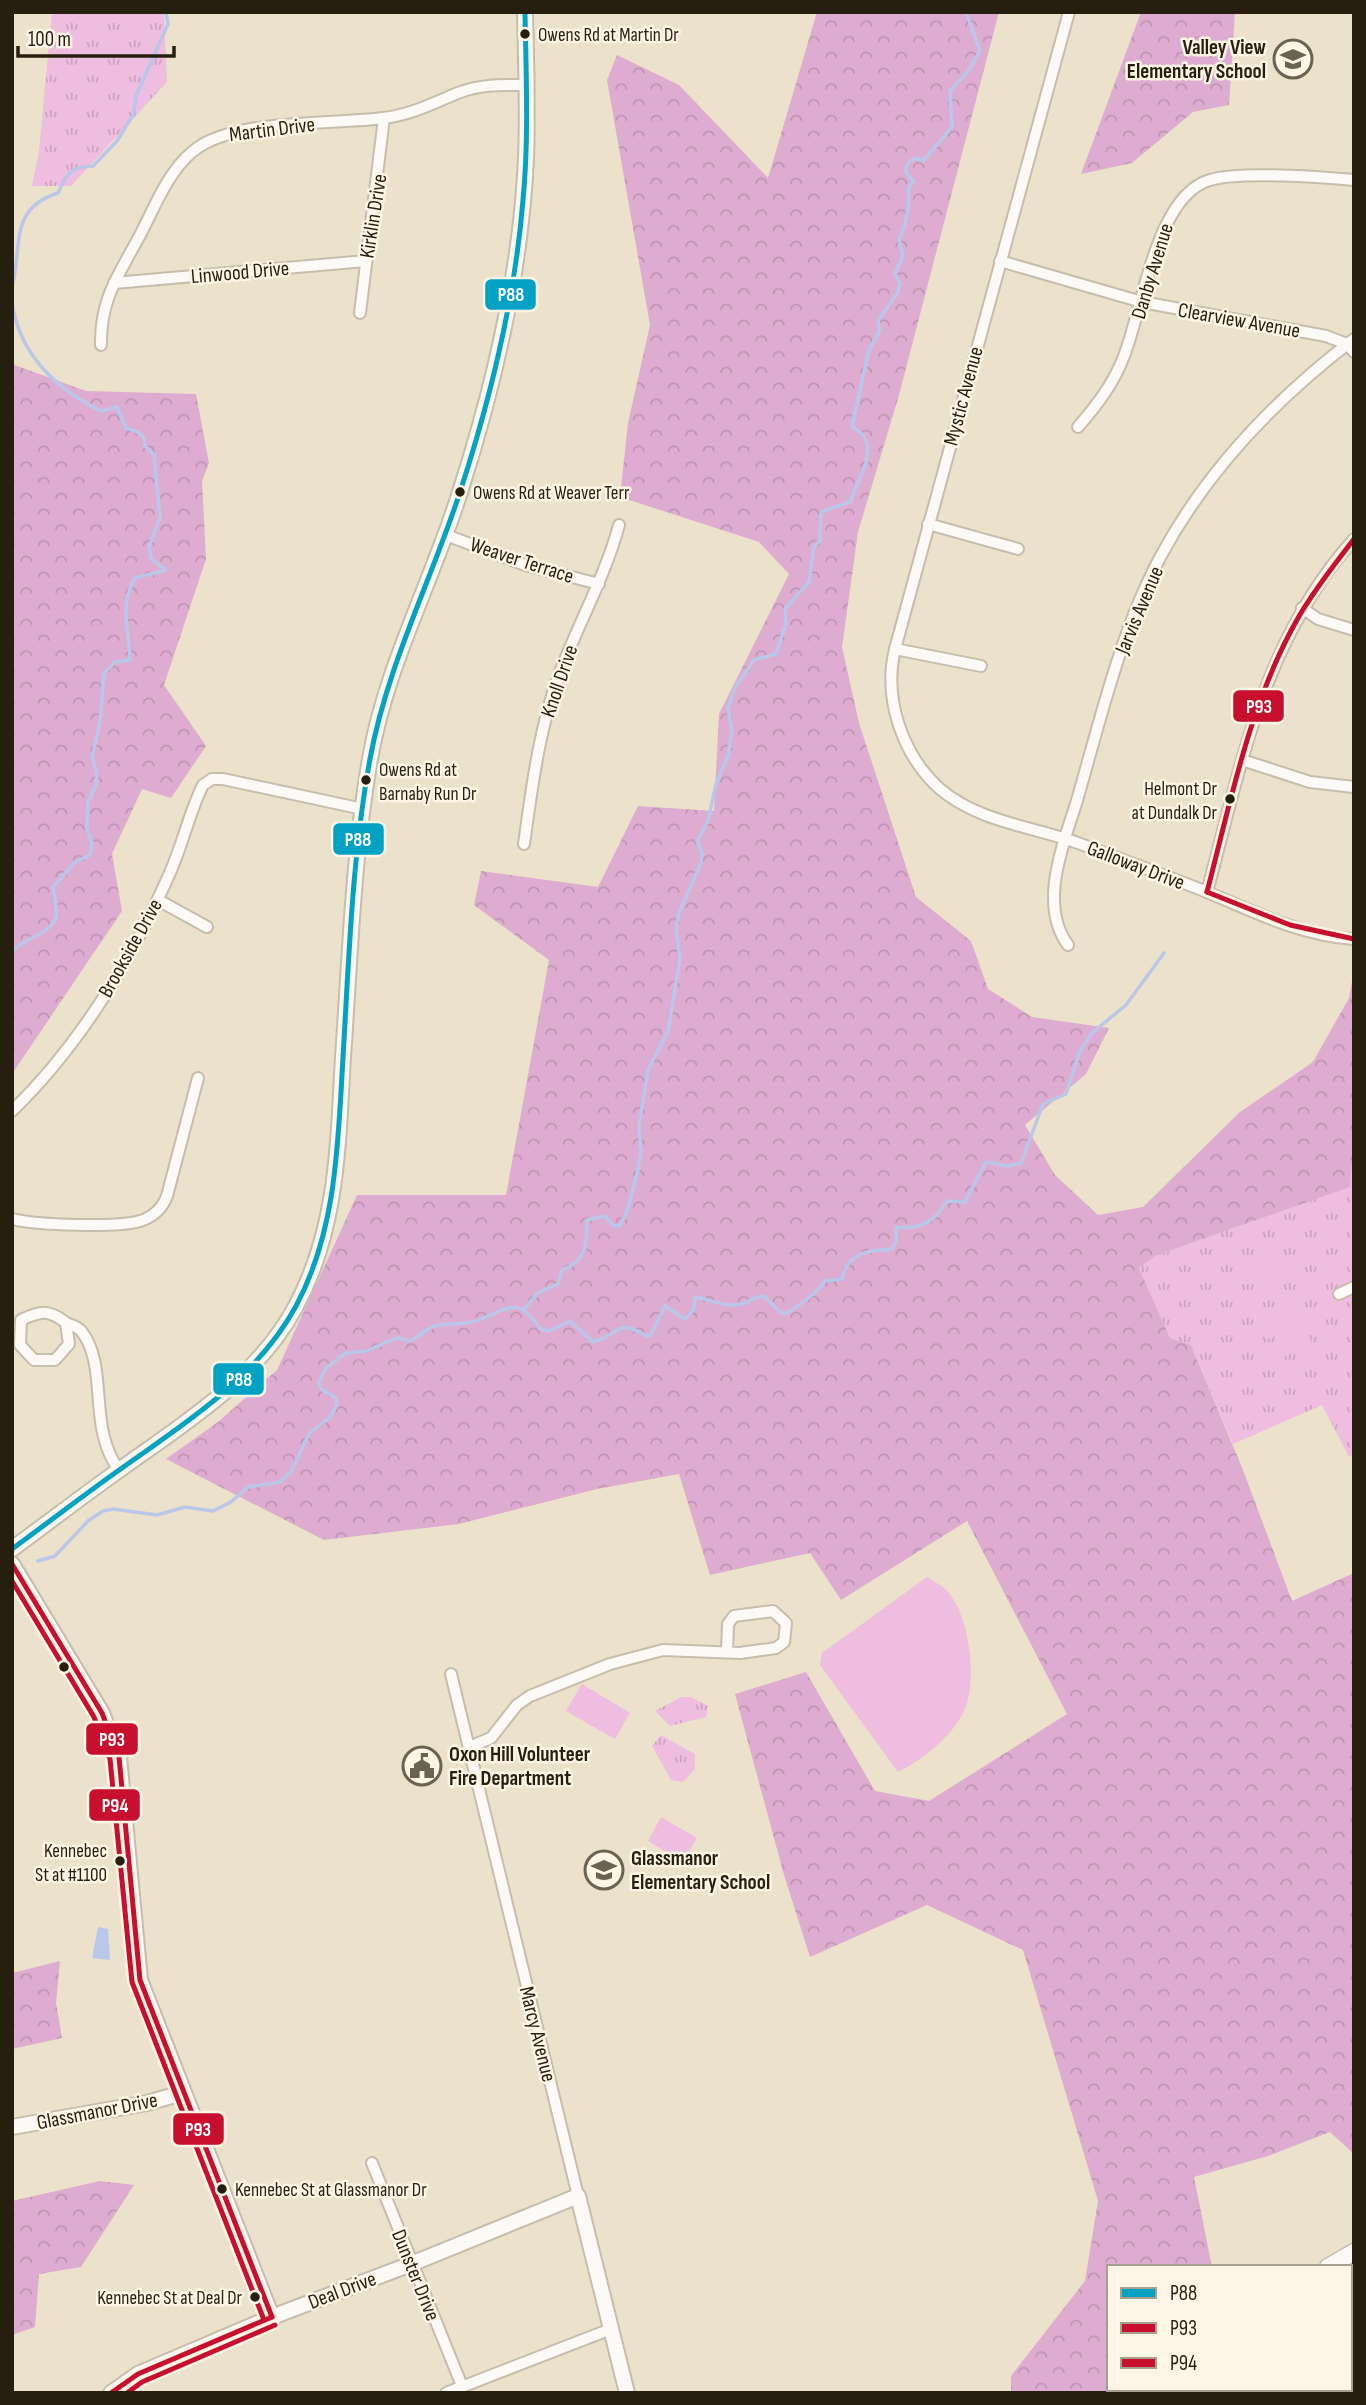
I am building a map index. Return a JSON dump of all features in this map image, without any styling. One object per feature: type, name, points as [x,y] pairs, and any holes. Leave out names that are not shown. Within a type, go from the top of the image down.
[{"type":"main road","points":[[1331,2265],[1354,2252]]},
{"type":"street","points":[[12,1549],[196,1416],[244,1374],[282,1329],[296,1307],[321,1248],[336,1170],[363,808],[375,732],[391,677],[446,534],[499,354],[514,274],[526,160],[525,12]]},
{"type":"street","name":"Mystic Avenue","points":[[927,775],[908,747],[890,694],[890,667],[1069,12]]},
{"type":"street","name":"Martin Drive","points":[[100,345],[102,313],[114,283],[173,175],[192,152],[209,140],[240,131],[384,118],[429,107],[468,90],[527,85]]},
{"type":"street","name":"Kirklin Drive","points":[[360,313],[382,158],[384,118]]},
{"type":"street","name":"Danby Avenue","points":[[1078,427],[1114,379],[1168,218],[1191,188],[1213,178],[1245,176],[1354,180]]},
{"type":"street","name":"Linwood Drive","points":[[114,283],[366,261]]},
{"type":"street","name":"Clearview Avenue","points":[[1000,261],[1142,302],[1326,336],[1352,345]]},
{"type":"street","name":"Jarvis Avenue","points":[[1068,946],[1057,923],[1054,897],[1066,839],[1125,640],[1153,572],[1178,528],[1210,481],[1278,400],[1352,345]]},
{"type":"street","points":[[928,524],[1018,549]]},
{"type":"street","name":"Knoll Drive","points":[[524,844],[546,717],[558,677],[599,583],[619,525]]},
{"type":"street","name":"Weaver Terrace","points":[[446,534],[525,565],[599,583]]},
{"type":"street","points":[[1207,892],[1262,692],[1302,608],[1329,566],[1354,539]]},
{"type":"street","points":[[1302,608],[1318,619],[1354,630]]},
{"type":"street","points":[[895,649],[981,666]]},
{"type":"street","points":[[1242,760],[1310,782],[1354,787]]},
{"type":"street","name":"Galloway Drive","points":[[927,775],[954,799],[980,814],[1066,839],[1290,925],[1354,939]]},
{"type":"street","name":"Brookside Drive","points":[[12,1111],[55,1064],[86,1023],[158,900],[188,832],[203,785],[212,779],[223,779],[363,808]]},
{"type":"street","points":[[158,900],[208,927]]},
{"type":"street","points":[[12,1219],[110,1223],[140,1221],[153,1215],[163,1206],[167,1196],[198,1078]]},
{"type":"street","points":[[1339,1294],[1354,1287]]},
{"type":"street","points":[[66,1324],[69,1339],[60,1357],[40,1362],[23,1350],[19,1340],[22,1320],[44,1311],[54,1313],[66,1324],[79,1328],[90,1349],[103,1443],[119,1471]]},
{"type":"street","points":[[12,1564],[89,1689],[102,1713],[119,1757],[140,1980],[182,2093],[272,2317]]},
{"type":"street","points":[[469,1747],[491,1738],[517,1705],[530,1696],[610,1664],[663,1650],[740,1653],[776,1648],[784,1642],[786,1623],[773,1611],[734,1616],[728,1624],[727,1651]]},
{"type":"street","name":"Marcy Avenue","points":[[451,1674],[627,2393]]},
{"type":"street","name":"Glassmanor Drive","points":[[12,2127],[147,2103],[182,2093]]},
{"type":"street","name":"Dunster Drive","points":[[372,2163],[462,2386]]},
{"type":"street","name":"Deal Drive","points":[[111,2393],[138,2374],[272,2317],[578,2196]]},
{"type":"street","points":[[446,2393],[611,2329]]},
{"type":"green space","points":[[52,12],[164,12],[167,82],[71,186],[32,186],[39,151]]},
{"type":"green space","points":[[817,12],[999,12],[899,395],[858,532],[842,647],[859,723],[916,897],[971,941],[988,989],[1032,1017],[1109,1028],[1086,1074],[1025,1125],[1055,1175],[1098,1215],[1143,1207],[1240,1112],[1313,1062],[1349,998],[1354,970],[1354,1136],[1350,1187],[1155,1256],[1139,1268],[1170,1338],[1191,1345],[1243,1470],[1292,1601],[1354,1573],[1354,2154],[1330,2132],[1268,2156],[1194,2177],[1212,2265],[1107,2265],[1107,2391],[1130,2391],[1128,2393],[1011,2393],[1011,2376],[1085,2281],[1098,2201],[1023,1950],[927,1905],[810,1957],[784,1875],[735,1694],[806,1672],[875,1791],[929,1801],[1067,1714],[967,1521],[841,1600],[810,1553],[710,1575],[679,1474],[597,1489],[459,1524],[324,1540],[166,1459],[218,1422],[277,1370],[357,1195],[506,1195],[549,960],[474,905],[481,871],[598,887],[638,806],[714,811],[719,714],[789,574],[759,542],[620,497],[628,423],[650,325],[607,80],[617,55],[679,85],[768,178]]},
{"type":"green space","points":[[1141,12],[1235,12],[1229,105],[1193,112],[1132,163],[1081,174]]},
{"type":"green space","points":[[12,364],[86,391],[196,394],[209,463],[202,481],[206,559],[164,685],[206,746],[171,798],[142,789],[112,854],[122,911],[12,1074]]},
{"type":"green space","points":[[1354,1136],[1354,1454],[1349,1457],[1322,1405],[1233,1444],[1191,1345],[1170,1338],[1139,1268],[1155,1256],[1349,1187]]},
{"type":"green space","points":[[1280,1246],[1288,1273],[1246,1285],[1238,1259]]},
{"type":"green space","points":[[1293,1307],[1301,1322],[1268,1339],[1260,1325]]},
{"type":"green space","points":[[1304,1327],[1312,1342],[1280,1359],[1271,1344]]},
{"type":"green space","points":[[927,1577],[947,1591],[962,1617],[971,1664],[969,1694],[961,1717],[947,1736],[928,1753],[898,1772],[820,1665],[822,1653]]},
{"type":"green space","points":[[582,1684],[630,1713],[615,1739],[566,1711]]},
{"type":"green space","points":[[681,1697],[691,1697],[708,1706],[706,1717],[670,1726],[655,1711]]},
{"type":"green space","points":[[661,1735],[695,1754],[695,1769],[683,1782],[671,1780],[652,1746]]},
{"type":"green space","points":[[661,1817],[697,1838],[683,1862],[648,1841]]},
{"type":"green space","points":[[60,1961],[56,2003],[62,2038],[12,2049],[12,1973]]},
{"type":"green space","points":[[100,2181],[134,2185],[81,2267],[39,2274],[35,2327],[12,2335],[12,2201]]},
{"type":"water","points":[[98,1927],[108,1929],[110,1960],[92,1958]]},
{"type":"waterway","points":[[12,287],[24,219],[42,200],[58,193],[71,172],[93,166],[117,141],[133,115],[136,96],[168,24],[166,12]]},
{"type":"waterway","points":[[523,1310],[538,1293],[558,1284],[562,1270],[581,1257],[586,1244],[587,1220],[605,1216],[613,1225],[620,1226],[628,1209],[641,1153],[639,1126],[648,1070],[668,1031],[680,959],[676,929],[679,913],[701,863],[702,852],[697,841],[708,821],[716,784],[728,756],[732,731],[728,708],[735,688],[754,660],[776,654],[786,623],[785,609],[809,582],[814,546],[820,541],[821,512],[850,502],[866,463],[868,445],[863,435],[852,426],[869,350],[880,331],[878,321],[898,292],[900,283],[895,274],[903,256],[899,239],[907,214],[908,189],[913,181],[906,173],[907,164],[915,158],[923,161],[952,127],[950,91],[969,70],[980,51],[966,12]]},
{"type":"waterway","points":[[12,302],[23,338],[42,368],[69,392],[101,411],[117,407],[126,428],[142,435],[145,446],[154,455],[160,518],[149,547],[151,559],[166,570],[135,578],[126,608],[130,660],[115,662],[104,673],[100,722],[92,757],[97,773],[96,785],[88,802],[87,828],[92,843],[90,855],[75,862],[53,887],[57,909],[54,922],[12,952]]},
{"type":"waterway","points":[[38,1561],[55,1556],[88,1521],[103,1511],[113,1509],[157,1515],[185,1507],[213,1511],[231,1502],[248,1487],[280,1482],[291,1472],[309,1434],[330,1417],[337,1405],[336,1398],[321,1389],[319,1382],[326,1368],[346,1353],[366,1351],[397,1338],[411,1341],[435,1326],[474,1322],[512,1308],[526,1312],[540,1329],[549,1331],[570,1321],[593,1342],[623,1328],[646,1336],[651,1335],[665,1306],[685,1319],[694,1309],[695,1297],[736,1305],[764,1296],[781,1313],[787,1313],[818,1290],[825,1281],[842,1279],[849,1263],[860,1254],[892,1249],[896,1241],[896,1227],[912,1227],[926,1223],[947,1201],[965,1202],[986,1162],[1007,1166],[1021,1163],[1043,1104],[1066,1094],[1080,1051],[1092,1033],[1126,1005],[1164,953]]},
{"type":"transit line","name":"P88","points":[[12,1549],[195,1416],[241,1377],[280,1332],[310,1277],[328,1216],[337,1153],[355,870],[370,759],[398,657],[449,525],[471,456],[508,311],[519,237],[526,153],[525,12]]},
{"type":"transit line","name":"P93","points":[[1207,892],[1254,717],[1267,683],[1304,608],[1354,539]]},
{"type":"transit line","name":"P93","points":[[1207,892],[1290,925],[1354,939]]},
{"type":"transit line","name":"P93","points":[[12,1564],[102,1713],[119,1757],[140,1980],[272,2317]]},
{"type":"transit line","name":"P94","points":[[12,1581],[94,1717],[110,1759],[132,1982],[264,2320]]},
{"type":"transit line","name":"P93","points":[[111,2393],[138,2374],[272,2317]]},
{"type":"transit line","name":"P94","points":[[127,2393],[142,2382],[275,2325]]},
{"type":"place","name":"Owens Rd at Martin Dr","points":[[525,34]]},
{"type":"place","name":"Valley View Elementary School","points":[[1293,59]]},
{"type":"place","name":"Owens Rd at Weaver Terr","points":[[460,492]]},
{"type":"place","name":"Owens Rd at Barnaby Run Dr","points":[[366,780]]},
{"type":"place","name":"Helmont Dr at Dundalk Dr","points":[[1230,799]]},
{"type":"place","name":"Oxon Hill Volunteer Fire Department","points":[[422,1766]]},
{"type":"place","name":"Kennebec St at #1100","points":[[120,1861]]},
{"type":"place","name":"Glassmanor Elementary School","points":[[604,1870]]},
{"type":"place","name":"Kennebec St at Glassmanor Dr","points":[[222,2189]]},
{"type":"place","name":"Kennebec St at Deal Dr","points":[[255,2297]]}]
